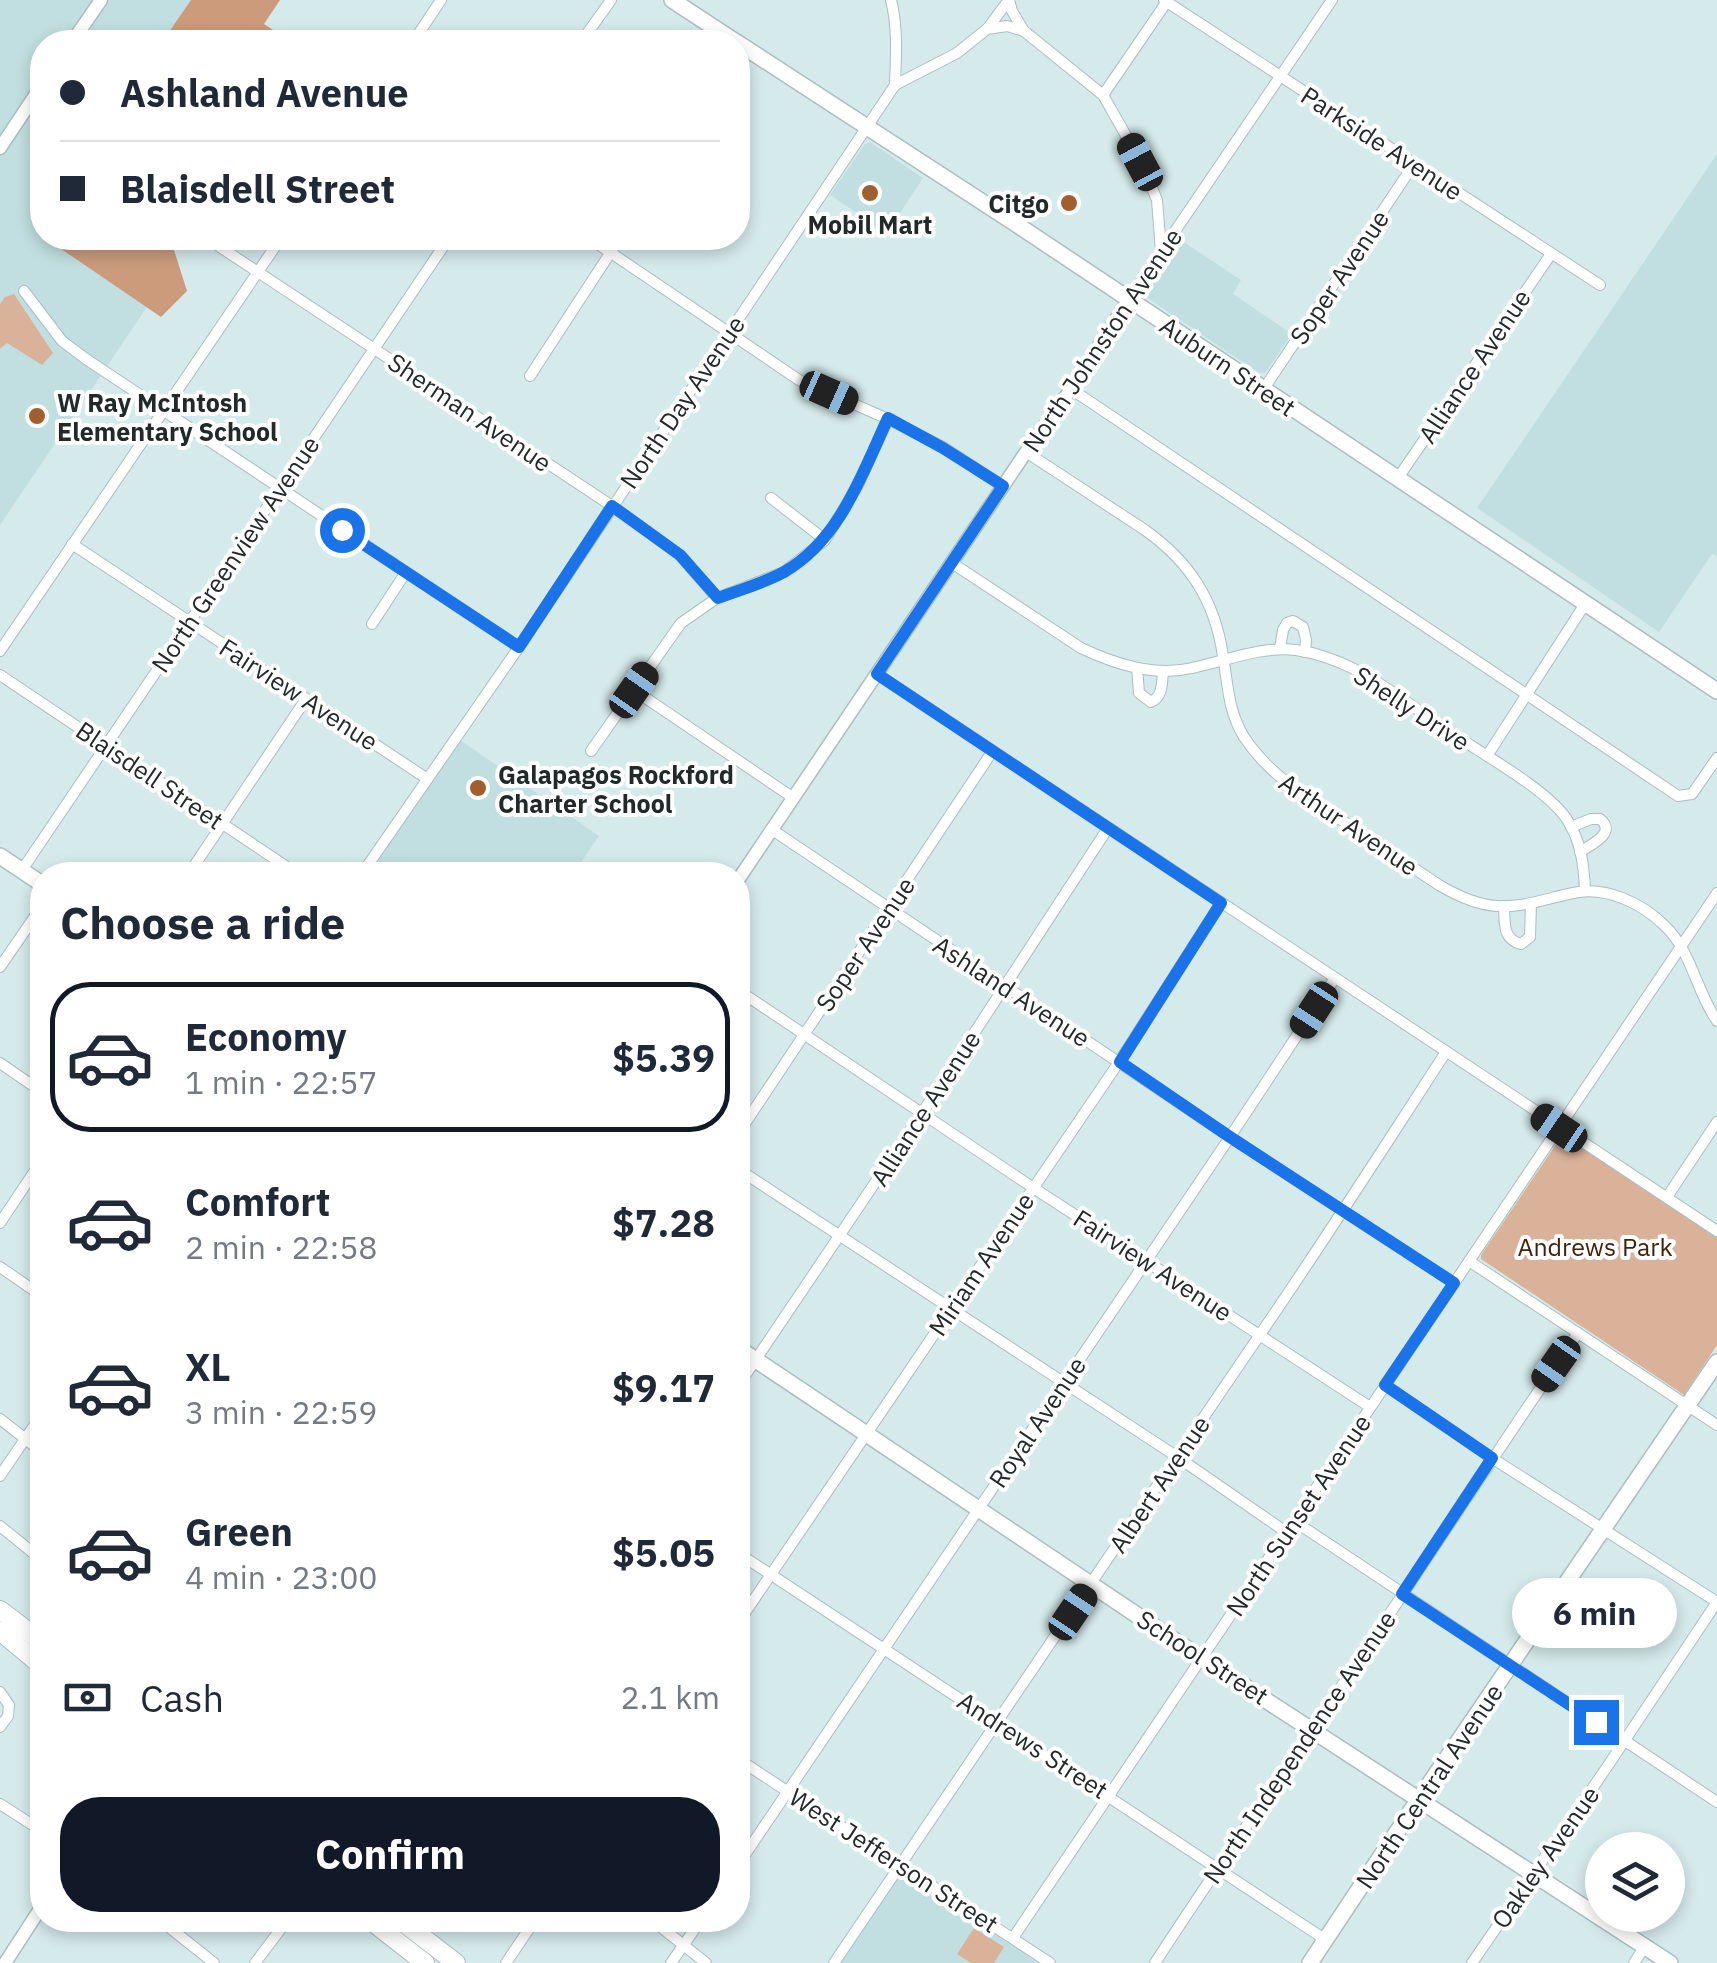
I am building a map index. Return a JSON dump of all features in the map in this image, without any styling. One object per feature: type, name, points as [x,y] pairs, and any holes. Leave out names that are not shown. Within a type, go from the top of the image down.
[{"type":"main road","name":"Auburn Street","points":[[672,0],[717,30]]},
{"type":"main road","name":"Auburn Street","points":[[750,51],[1717,691]]},
{"type":"main road","points":[[0,856],[30,876]]},
{"type":"main road","name":"School Street","points":[[750,1356],[1670,1963]]},
{"type":"main road","name":"North Central Avenue","points":[[1310,1963],[1717,1362]]},
{"type":"main road","points":[[0,1610],[30,1633]]},
{"type":"main road","points":[[0,1631],[30,1656]]},
{"type":"main road","points":[[385,1932],[425,1963]]},
{"type":"main road","points":[[416,1932],[456,1963]]},
{"type":"street","points":[[80,30],[100,0]]},
{"type":"street","points":[[421,30],[442,0]]},
{"type":"street","points":[[589,30],[610,0]]},
{"type":"street","points":[[892,0],[896,85],[956,53],[987,29],[1009,1],[1024,31]]},
{"type":"street","points":[[1103,95],[1166,0]]},
{"type":"street","name":"Parkside Avenue","points":[[1166,0],[1600,285]]},
{"type":"street","name":"North Johnston Avenue","points":[[750,862],[1332,0]]},
{"type":"street","points":[[987,29],[1007,26],[1024,31],[1103,95],[1157,200],[1161,252]]},
{"type":"street","name":"North Day Avenue","points":[[370,862],[519,647],[896,85]]},
{"type":"street","points":[[0,148],[30,103]]},
{"type":"street","name":"Soper Avenue","points":[[1263,390],[1414,164]]},
{"type":"street","name":"Sherman Avenue","points":[[225,250],[612,506],[680,555],[718,598]]},
{"type":"street","points":[[0,652],[273,250]]},
{"type":"street","name":"North Greenview Avenue","points":[[22,870],[441,250]]},
{"type":"street","points":[[607,250],[800,380],[888,418],[1003,486]]},
{"type":"street","points":[[530,376],[610,252]]},
{"type":"street","name":"Alliance Avenue","points":[[1398,478],[1551,254]]},
{"type":"street","points":[[24,291],[62,341],[519,647]]},
{"type":"street","points":[[1071,389],[1678,796],[1692,794],[1717,758]]},
{"type":"street","points":[[591,751],[680,623],[718,598],[784,572],[824,540],[858,484],[888,418]]},
{"type":"street","name":"Arthur Avenue","points":[[1026,452],[1145,530],[1179,557],[1198,583],[1218,634],[1232,712],[1245,738],[1272,772],[1450,892],[1490,906],[1504,906],[1585,891],[1618,896],[1642,908],[1682,945],[1717,1020]]},
{"type":"street","points":[[771,498],[824,540]]},
{"type":"street","name":"Fairview Avenue","points":[[72,544],[426,778]]},
{"type":"street","name":"Shelly Drive","points":[[952,562],[1081,648],[1138,668],[1187,670],[1280,650],[1327,657],[1356,670],[1550,800],[1571,827],[1584,864],[1585,891]]},
{"type":"street","points":[[372,624],[406,572]]},
{"type":"street","points":[[1486,756],[1585,604]]},
{"type":"street","points":[[1280,650],[1285,626],[1296,622],[1306,632],[1305,652]]},
{"type":"street","points":[[1138,668],[1140,693],[1150,702],[1160,692],[1163,670]]},
{"type":"street","name":"Blaisdell Street","points":[[0,674],[280,862]]},
{"type":"street","points":[[877,674],[1717,1230]]},
{"type":"street","points":[[634,690],[792,797]]},
{"type":"street","points":[[197,862],[306,698]]},
{"type":"street","name":"Soper Avenue","points":[[750,1116],[992,752]]},
{"type":"street","points":[[1571,827],[1596,818],[1607,828],[1600,839],[1580,852]]},
{"type":"street","name":"Alliance Avenue","points":[[750,1368],[1108,828]]},
{"type":"street","name":"Ashland Avenue","points":[[772,829],[888,910],[1454,1283]]},
{"type":"street","name":"North Sunset Avenue","points":[[1013,1938],[1717,892]]},
{"type":"street","name":"Miriam Avenue","points":[[750,1605],[1120,1062],[1221,903]]},
{"type":"street","points":[[1504,906],[1506,933],[1521,944],[1530,936],[1532,903]]},
{"type":"street","points":[[0,966],[30,923]]},
{"type":"street","name":"Royal Avenue","points":[[750,1847],[1335,978]]},
{"type":"street","name":"Fairview Avenue","points":[[750,998],[1370,1407]]},
{"type":"street","name":"Albert Avenue","points":[[834,1963],[1260,1335],[1446,1052]]},
{"type":"street","points":[[0,1063],[30,1084]]},
{"type":"street","points":[[1666,1196],[1717,1122]]},
{"type":"street","points":[[750,1176],[1286,1532]]},
{"type":"street","points":[[0,1223],[30,1178]]},
{"type":"street","points":[[1469,1261],[1717,1424]]},
{"type":"street","points":[[0,1268],[30,1288]]},
{"type":"street","name":"North Independence Avenue","points":[[1155,1963],[1578,1333]]},
{"type":"street","points":[[1385,1385],[1717,1602]]},
{"type":"street","points":[[0,1419],[30,1443]]},
{"type":"street","points":[[0,1476],[30,1434]]},
{"type":"street","points":[[1294,1521],[1717,1802]]},
{"type":"street","points":[[0,1526],[30,1550]]},
{"type":"street","name":"Andrews Street","points":[[750,1562],[1326,1940]]},
{"type":"street","name":"Oakley Avenue","points":[[1472,1963],[1717,1602]]},
{"type":"street","points":[[0,1692],[9,1705],[8,1716],[0,1728]]},
{"type":"street","name":"West Jefferson Street","points":[[750,1768],[1050,1963]]},
{"type":"street","points":[[0,1804],[30,1823]]},
{"type":"street","points":[[4,1963],[30,1924]]},
{"type":"street","points":[[175,1932],[214,1963]]},
{"type":"street","points":[[254,1963],[278,1932]]},
{"type":"street","points":[[506,1963],[528,1932]]},
{"type":"street","points":[[667,1932],[706,1963]]},
{"type":"street","points":[[671,1963],[693,1932]]},
{"type":"street","points":[[1634,1963],[1645,1946]]},
{"type":"shaded area","name":"W Ray McIntosh Elementary School","points":[[0,0],[191,0],[170,30],[30,30],[30,250],[63,250],[147,307],[0,525]]},
{"type":"shaded area","points":[[191,0],[280,0],[264,24],[273,30],[170,30]]},
{"type":"shaded area","points":[[870,142],[923,178],[887,233],[830,195]]},
{"type":"shaded area","points":[[1717,154],[1717,556],[1712,554],[1659,632],[1477,508]]},
{"type":"shaded area","points":[[1176,237],[1241,280],[1233,294],[1292,334],[1265,373],[1259,373],[1146,297],[1145,283]]},
{"type":"shaded area","points":[[63,250],[174,250],[187,291],[161,317]]},
{"type":"shaded area","name":"Galapagos Rockford Charter School","points":[[460,740],[599,836],[581,862],[377,862]]},
{"type":"shaded area","points":[[900,1874],[905,1874],[1038,1963],[839,1963]]},
{"type":"green space","points":[[14,294],[53,353],[42,365],[7,343],[0,349],[0,304]]},
{"type":"green space","name":"Andrews Park","points":[[1562,1138],[1717,1237],[1717,1345],[1684,1395],[1481,1259]]},
{"type":"green space","points":[[974,1928],[1004,1947],[994,1963],[971,1963],[957,1954]]},
{"type":"place","name":"Mobil Mart","points":[[870,193]]},
{"type":"place","name":"Citgo","points":[[1069,203]]},
{"type":"place","name":"W Ray McIntosh Elementary School","points":[[37,416]]},
{"type":"place","name":"Galapagos Rockford Charter School","points":[[478,788]]},
{"type":"route","points":[[342,530],[519,647],[612,506],[680,555],[718,598],[784,572],[824,540],[858,484],[888,418],[1003,486],[877,674],[1221,903],[1120,1062],[1454,1283],[1385,1385],[1492,1458],[1402,1594],[1596,1722]]}]
